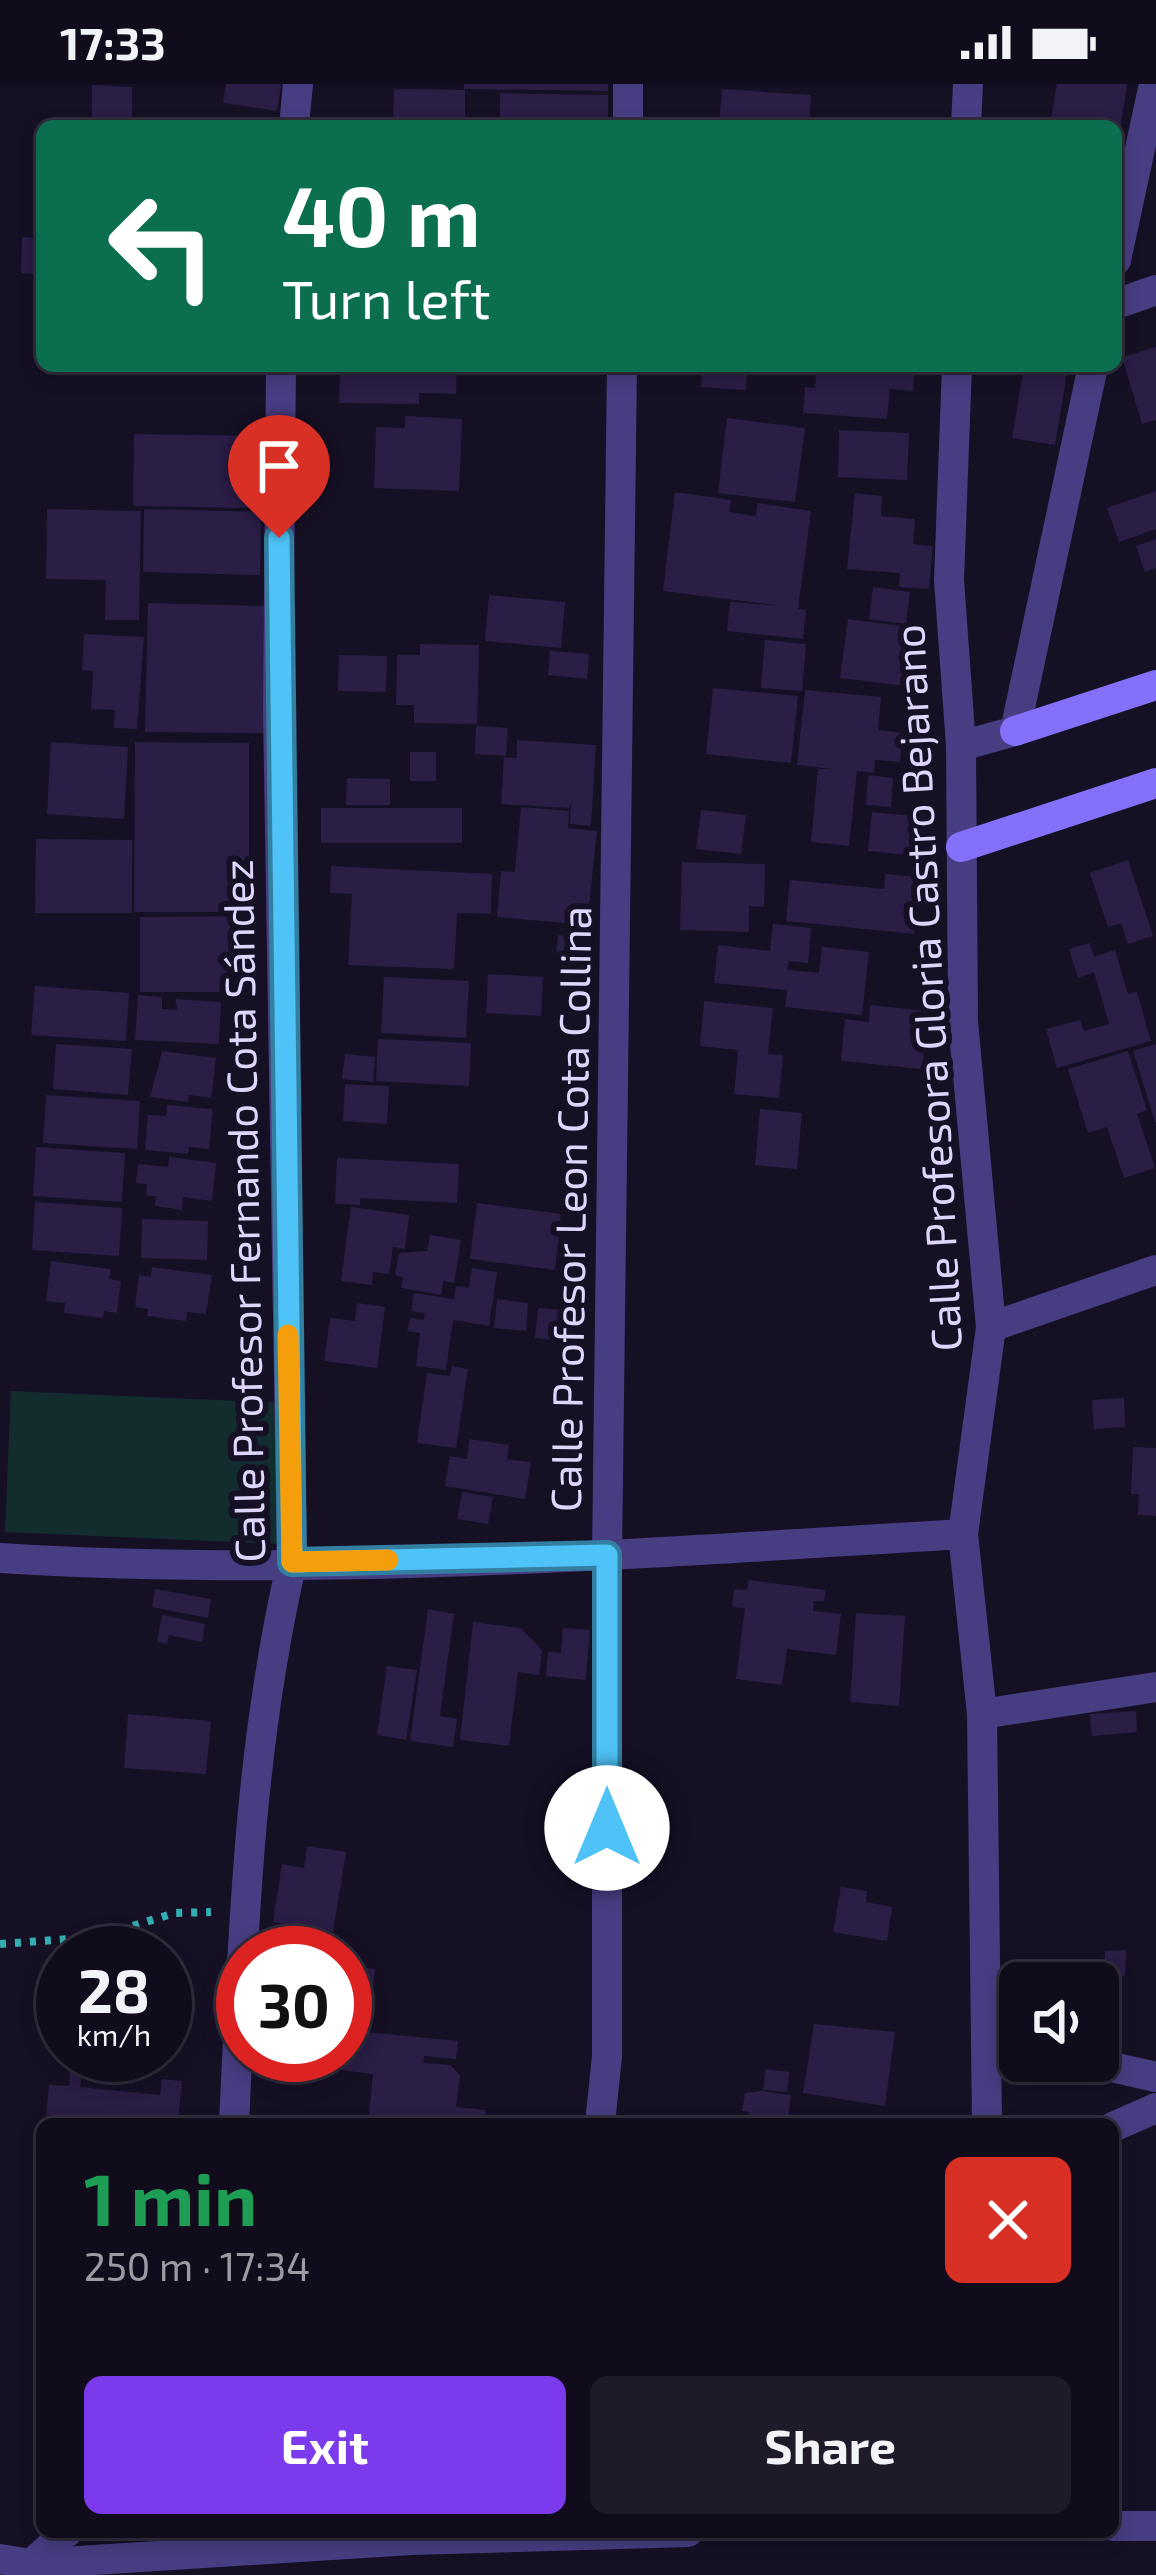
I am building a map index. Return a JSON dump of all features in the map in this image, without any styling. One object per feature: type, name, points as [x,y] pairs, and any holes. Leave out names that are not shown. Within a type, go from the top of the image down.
[{"type":"street","points":[[295,120],[298,84]]},
{"type":"street","points":[[628,84],[628,120]]},
{"type":"street","points":[[966,120],[968,84]]},
{"type":"street","points":[[1122,232],[1154,84]]},
{"type":"street","points":[[1122,302],[1156,290]]},
{"type":"street","name":"Calle Profesor Fernando Cota Sández","points":[[234,2118],[244,1911],[266,1674],[292,1562],[278,710],[281,372]]},
{"type":"street","name":"Calle Profesor Leon Cota Collina","points":[[601,2118],[607,2056],[607,1555],[622,372]]},
{"type":"street","name":"Calle Profesora Gloria Castro Bejarano","points":[[957,372],[949,580],[961,746],[963,1021],[991,1327],[963,1534],[982,1714],[999,1962]]},
{"type":"street","points":[[1015,731],[1092,372]]},
{"type":"street","points":[[961,746],[1156,685]]},
{"type":"street","points":[[962,848],[1156,783]]},
{"type":"street","points":[[991,1327],[1156,1270]]},
{"type":"street","points":[[0,1558],[128,1566],[607,1555],[963,1534]]},
{"type":"street","points":[[982,1714],[1156,1687]]},
{"type":"street","points":[[1119,2069],[1156,2077]]},
{"type":"street","name":"Calle Profesora Gloria Castro Bejarano","points":[[988,2118],[999,2070]]},
{"type":"street","points":[[1119,2124],[1156,2108]]},
{"type":"street","points":[[1119,2526],[1156,2526]]},
{"type":"street","points":[[15,2562],[57,2538]]},
{"type":"street","points":[[15,2562],[482,2538]]},
{"type":"path","points":[[0,1944],[96,1937],[175,1913],[244,1911]]},
{"type":"green space","points":[[11,1391],[286,1403],[280,1544],[5,1532]]},
{"type":"building","points":[[226,84],[281,84],[277,111],[223,103]]},
{"type":"building","points":[[464,84],[608,84],[608,91],[464,89]]},
{"type":"building","points":[[1057,84],[1127,84],[1122,120],[1051,120]]},
{"type":"building","points":[[92,85],[132,87],[132,119],[92,117]]},
{"type":"building","points":[[394,89],[465,90],[465,120],[393,120]]},
{"type":"building","points":[[722,89],[811,95],[809,120],[719,120]]},
{"type":"building","points":[[500,93],[608,95],[608,120],[500,120]]},
{"type":"building","points":[[22,237],[36,238],[36,274],[21,273]]},
{"type":"building","points":[[1156,347],[1156,420],[1142,424],[1122,357]]},
{"type":"building","points":[[340,372],[457,372],[456,394],[419,393],[419,404],[339,403]]},
{"type":"building","points":[[702,372],[747,372],[746,390],[701,387]]},
{"type":"building","points":[[816,372],[915,372],[913,391],[890,389],[887,419],[803,413],[805,387],[815,388]]},
{"type":"building","points":[[1023,372],[1067,372],[1055,445],[1012,438]]},
{"type":"building","points":[[405,416],[462,419],[459,491],[374,488],[376,427],[405,428]]},
{"type":"building","points":[[727,418],[805,428],[795,502],[718,493]]},
{"type":"building","points":[[839,430],[909,433],[907,480],[838,477]]},
{"type":"building","points":[[134,434],[260,436],[259,508],[133,506]]},
{"type":"building","points":[[1156,491],[1156,529],[1119,542],[1107,508]]},
{"type":"building","points":[[675,492],[731,500],[729,512],[756,516],[757,503],[811,511],[798,609],[806,610],[803,639],[727,631],[730,602],[782,606],[663,591]]},
{"type":"building","points":[[855,493],[882,496],[881,516],[915,519],[913,544],[933,546],[929,589],[899,587],[900,573],[847,569]]},
{"type":"building","points":[[47,509],[141,511],[139,620],[105,620],[106,580],[46,579]]},
{"type":"building","points":[[144,509],[261,512],[260,575],[143,572]]},
{"type":"building","points":[[1156,539],[1156,568],[1145,572],[1136,546]]},
{"type":"building","points":[[873,587],[910,592],[906,624],[869,619]]},
{"type":"building","points":[[489,595],[565,602],[561,648],[485,641]]},
{"type":"building","points":[[148,603],[266,606],[264,733],[145,732]]},
{"type":"building","points":[[848,619],[930,630],[923,688],[840,678]]},
{"type":"building","points":[[84,634],[144,637],[137,729],[114,728],[115,710],[91,709],[93,671],[82,670]]},
{"type":"building","points":[[765,640],[806,644],[802,691],[761,688]]},
{"type":"building","points":[[420,644],[479,645],[477,724],[414,723],[414,705],[396,705],[397,655],[420,655]]},
{"type":"building","points":[[550,651],[589,654],[587,679],[548,675]]},
{"type":"building","points":[[339,655],[387,656],[386,692],[338,691]]},
{"type":"building","points":[[713,688],[798,696],[791,763],[706,754]]},
{"type":"building","points":[[805,690],[881,697],[878,730],[903,733],[900,762],[875,760],[874,773],[857,771],[849,846],[811,842],[818,769],[832,769],[797,765]]},
{"type":"building","points":[[476,726],[508,728],[506,756],[475,754]]},
{"type":"building","points":[[517,740],[596,745],[591,826],[570,824],[571,801],[569,808],[501,804],[504,757],[517,758]]},
{"type":"building","points":[[51,742],[128,747],[124,819],[47,814]]},
{"type":"building","points":[[135,742],[249,743],[249,912],[134,912]]},
{"type":"building","points":[[410,752],[436,752],[436,781],[410,781]]},
{"type":"building","points":[[868,775],[893,778],[891,807],[866,805]]},
{"type":"building","points":[[347,778],[390,779],[390,805],[346,805]]},
{"type":"building","points":[[521,807],[569,811],[568,828],[597,831],[587,925],[497,917],[501,871],[515,872]]},
{"type":"building","points":[[321,808],[462,808],[462,843],[321,843]]},
{"type":"building","points":[[701,810],[746,815],[741,854],[696,849]]},
{"type":"building","points":[[872,812],[922,817],[918,856],[868,851]]},
{"type":"building","points":[[36,839],[132,840],[132,913],[35,913]]},
{"type":"building","points":[[1128,860],[1153,936],[1128,944],[1121,923],[1108,927],[1090,873]]},
{"type":"building","points":[[682,862],[765,864],[764,907],[749,906],[749,932],[680,930]]},
{"type":"building","points":[[331,866],[492,874],[491,914],[457,913],[454,969],[348,965],[352,894],[330,893]]},
{"type":"building","points":[[885,874],[920,877],[914,934],[786,921],[790,880],[884,889]]},
{"type":"building","points":[[253,916],[253,967],[230,966],[230,992],[140,992],[140,917]]},
{"type":"building","points":[[773,924],[811,928],[808,963],[789,961],[787,970],[819,973],[822,947],[869,952],[862,1015],[785,1007],[787,990],[714,983],[718,945],[770,951]]},
{"type":"building","points":[[558,935],[591,938],[589,960],[556,957]]},
{"type":"building","points":[[1090,943],[1094,957],[1115,950],[1128,994],[1137,992],[1151,1041],[1057,1068],[1046,1029],[1080,1020],[1084,1031],[1109,1024],[1094,972],[1078,978],[1069,949]]},
{"type":"building","points":[[488,974],[543,977],[541,1016],[486,1013]]},
{"type":"building","points":[[384,977],[469,981],[466,1038],[381,1033]]},
{"type":"building","points":[[35,986],[129,993],[126,1041],[31,1035]]},
{"type":"building","points":[[138,995],[162,997],[162,1009],[178,1010],[175,999],[221,1002],[219,1044],[135,1040]]},
{"type":"building","points":[[704,1001],[773,1008],[768,1054],[783,1055],[779,1098],[734,1094],[738,1050],[700,1046]]},
{"type":"building","points":[[870,1005],[928,1011],[922,1069],[841,1061],[845,1019],[869,1022]]},
{"type":"building","points":[[378,1039],[471,1043],[469,1086],[376,1081]]},
{"type":"building","points":[[56,1044],[132,1049],[128,1095],[53,1089]]},
{"type":"building","points":[[1156,1044],[1156,1122],[1155,1122],[1133,1051]]},
{"type":"building","points":[[162,1051],[216,1058],[211,1098],[189,1095],[188,1102],[150,1097]]},
{"type":"building","points":[[1128,1051],[1147,1110],[1137,1114],[1155,1168],[1124,1178],[1107,1127],[1088,1133],[1068,1069]]},
{"type":"building","points":[[345,1054],[375,1057],[373,1082],[342,1079]]},
{"type":"building","points":[[345,1084],[389,1086],[387,1124],[343,1121]]},
{"type":"building","points":[[46,1095],[140,1101],[137,1149],[43,1143]]},
{"type":"building","points":[[167,1105],[213,1109],[209,1149],[189,1147],[188,1154],[145,1150],[148,1115],[166,1116]]},
{"type":"building","points":[[760,1109],[802,1113],[797,1169],[755,1165]]},
{"type":"building","points":[[36,1147],[125,1153],[122,1202],[33,1196]]},
{"type":"building","points":[[169,1157],[216,1163],[212,1201],[183,1197],[182,1210],[155,1206],[156,1196],[146,1196],[147,1184],[136,1183],[138,1164],[168,1167]]},
{"type":"building","points":[[337,1158],[459,1164],[457,1203],[360,1198],[360,1205],[335,1204]]},
{"type":"building","points":[[35,1202],[122,1208],[119,1256],[32,1250]]},
{"type":"building","points":[[477,1203],[561,1214],[555,1270],[470,1259]]},
{"type":"building","points":[[351,1207],[409,1215],[405,1249],[393,1247],[389,1274],[373,1272],[372,1285],[341,1281]]},
{"type":"building","points":[[142,1219],[208,1221],[207,1260],[141,1258]]},
{"type":"building","points":[[430,1235],[461,1240],[454,1283],[443,1281],[441,1295],[401,1288],[403,1277],[395,1275],[399,1253],[427,1251]]},
{"type":"building","points":[[51,1261],[111,1269],[109,1279],[121,1281],[117,1313],[104,1311],[103,1318],[64,1313],[65,1303],[46,1301]]},
{"type":"building","points":[[152,1267],[212,1275],[206,1314],[187,1312],[186,1321],[147,1316],[148,1309],[135,1307],[139,1275],[151,1277]]},
{"type":"building","points":[[472,1268],[497,1272],[489,1326],[453,1320],[446,1370],[416,1366],[420,1333],[407,1331],[410,1318],[424,1320],[425,1313],[411,1311],[414,1293],[454,1299],[456,1286],[469,1288]]},
{"type":"building","points":[[497,1299],[528,1303],[526,1331],[494,1328]]},
{"type":"building","points":[[357,1303],[385,1307],[377,1368],[324,1361],[330,1318],[355,1321]]},
{"type":"building","points":[[538,1308],[575,1311],[572,1342],[535,1338]]},
{"type":"building","points":[[452,1366],[468,1369],[456,1448],[417,1443],[427,1373],[450,1376]]},
{"type":"building","points":[[1124,1398],[1125,1427],[1094,1429],[1092,1400]]},
{"type":"building","points":[[469,1439],[509,1445],[507,1459],[531,1462],[525,1499],[445,1486],[450,1456],[467,1459]]},
{"type":"building","points":[[1133,1447],[1156,1448],[1156,1516],[1138,1515],[1139,1494],[1131,1494]]},
{"type":"building","points":[[462,1492],[493,1497],[488,1524],[457,1519]]},
{"type":"building","points":[[749,1580],[826,1590],[824,1601],[814,1601],[813,1611],[841,1614],[836,1655],[787,1649],[782,1685],[736,1679],[745,1608],[732,1607],[734,1589],[747,1590]]},
{"type":"building","points":[[155,1589],[211,1599],[208,1618],[152,1607]]},
{"type":"building","points":[[428,1609],[454,1614],[440,1716],[457,1719],[453,1747],[410,1741]]},
{"type":"building","points":[[856,1613],[905,1616],[899,1706],[850,1702]]},
{"type":"building","points":[[162,1615],[205,1624],[202,1642],[169,1635],[167,1644],[157,1642]]},
{"type":"building","points":[[473,1622],[521,1628],[542,1650],[539,1675],[518,1672],[509,1746],[460,1740]]},
{"type":"building","points":[[563,1628],[590,1630],[586,1680],[546,1676],[548,1652],[561,1653]]},
{"type":"building","points":[[387,1666],[417,1670],[406,1740],[377,1735]]},
{"type":"building","points":[[1136,1711],[1137,1732],[1092,1736],[1090,1714]]},
{"type":"building","points":[[128,1714],[211,1721],[206,1774],[124,1768]]},
{"type":"building","points":[[307,1846],[346,1852],[334,1926],[273,1922],[282,1864],[304,1868]]},
{"type":"building","points":[[841,1887],[867,1891],[866,1902],[892,1907],[887,1941],[833,1932]]},
{"type":"building","points":[[1126,1950],[1125,1976],[1119,1976],[1119,1962],[1105,1962],[1105,1951]]},
{"type":"building","points":[[814,2024],[895,2032],[885,2106],[803,2093]]},
{"type":"building","points":[[372,2033],[458,2041],[456,2059],[424,2056],[423,2063],[451,2065],[460,2076],[456,2107],[486,2110],[485,2118],[368,2118]]},
{"type":"building","points":[[766,2069],[789,2072],[787,2092],[763,2090]]},
{"type":"building","points":[[81,2082],[80,2087],[160,2095],[162,2082],[182,2082],[179,2118],[46,2115],[49,2085]]},
{"type":"building","points":[[745,2093],[791,2095],[788,2118],[748,2118],[749,2112],[742,2111]]},
{"type":"slow traffic","points":[[288,1335],[292,1562],[388,1560]]},
{"type":"route","points":[[279,538],[292,1562],[607,1555],[607,1828]]}]
